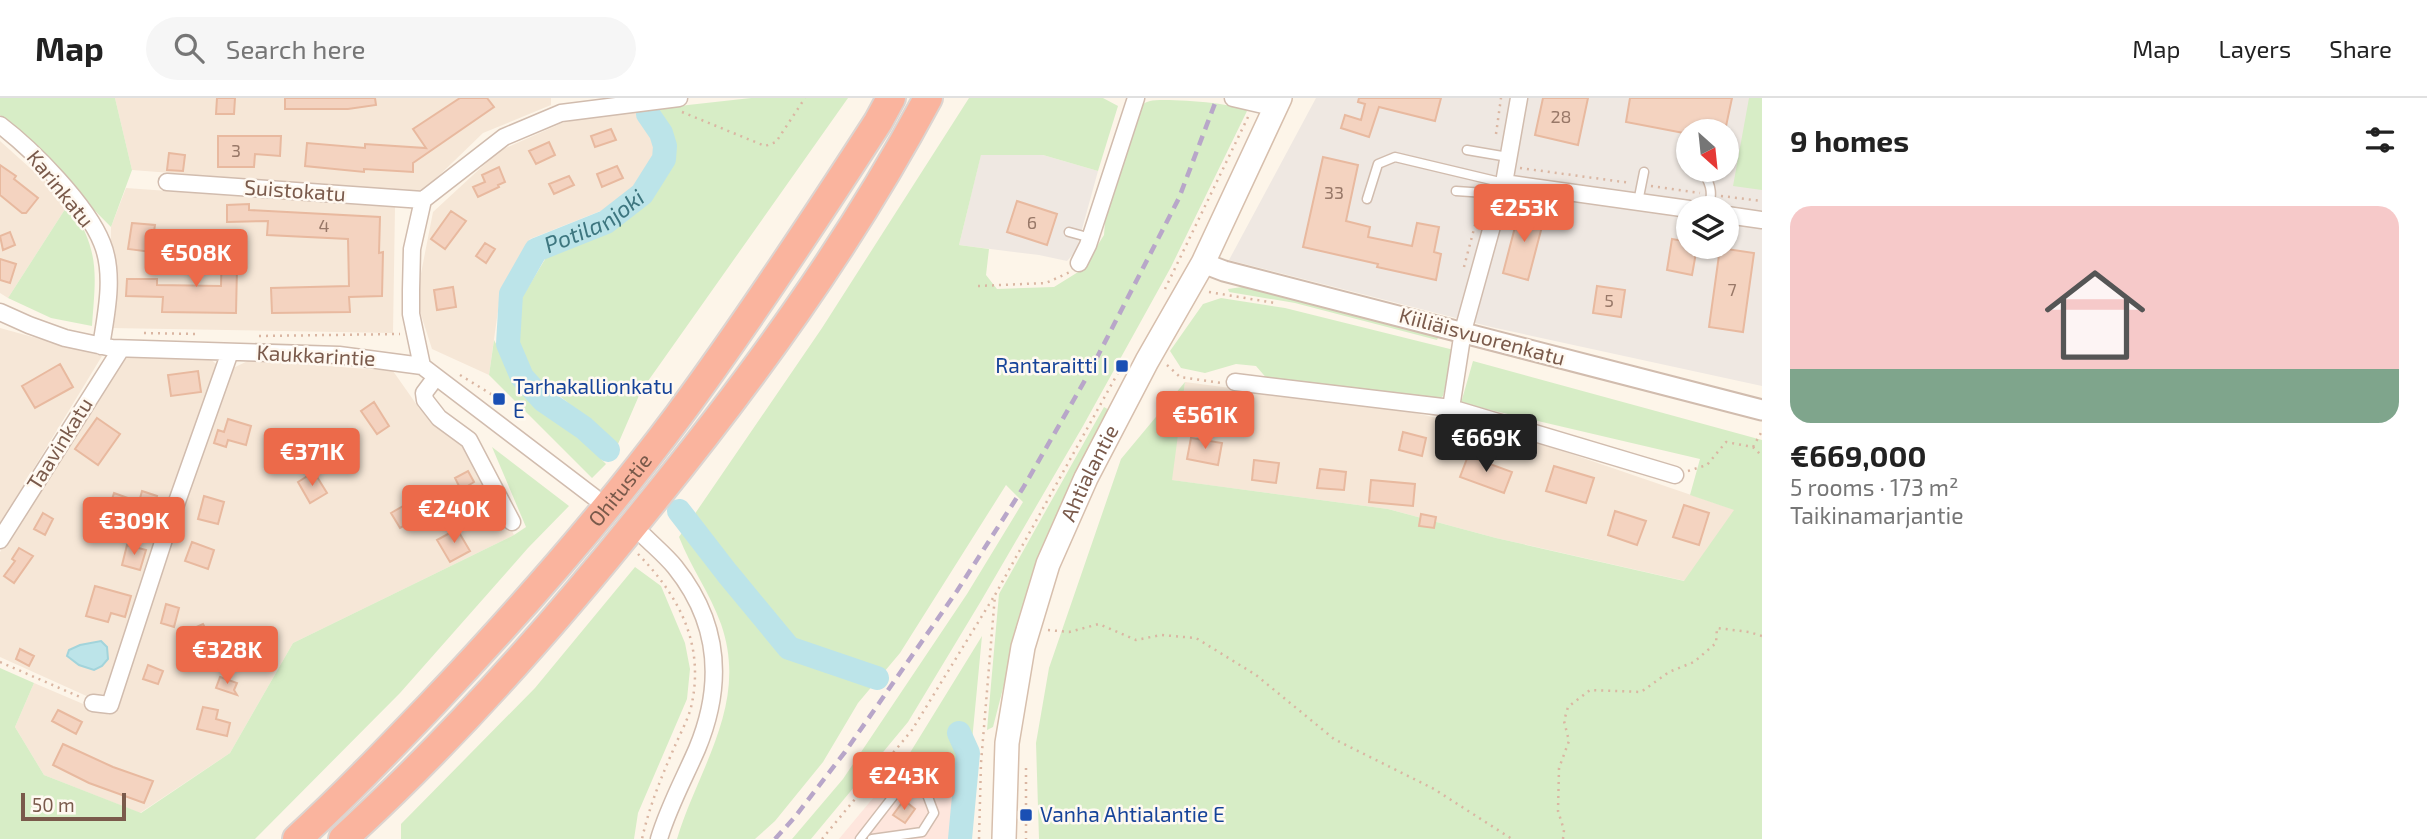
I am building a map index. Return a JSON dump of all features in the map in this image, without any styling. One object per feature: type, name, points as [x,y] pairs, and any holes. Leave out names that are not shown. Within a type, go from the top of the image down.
[{"type":"highway","name":"Ohitustie","points":[[297,839],[354,786],[467,667],[576,546],[678,415],[783,268],[891,98]]},
{"type":"highway","name":"Ohitustie","points":[[343,839],[493,690],[594,575],[703,440],[811,291],[906,139],[928,98]]},
{"type":"main road","name":"Ahtialantie","points":[[1004,839],[1007,743],[1023,647],[1048,564],[1086,478],[1153,349],[1203,263],[1278,103]]},
{"type":"street","points":[[594,498],[422,366],[411,314],[412,249],[423,200],[504,137],[561,113],[680,98]]},
{"type":"street","points":[[1079,263],[1091,238],[1136,98]]},
{"type":"street","points":[[1233,98],[1278,103]]},
{"type":"street","points":[[1451,408],[1463,331],[1502,188],[1503,159],[1519,98]]},
{"type":"street","name":"Karinkatu","points":[[0,125],[21,141],[72,198],[103,244],[108,286],[102,339]]},
{"type":"street","name":"Suistokatu","points":[[167,182],[423,200]]},
{"type":"street","points":[[1502,188],[1676,207]]},
{"type":"street","points":[[1739,217],[1762,220]]},
{"type":"street","name":"Kiiliäisvuorenkatu","points":[[1203,263],[1224,271],[1762,410]]},
{"type":"street","name":"Kaukkarintie","points":[[0,312],[65,338],[102,339],[121,349],[339,355],[422,366]]},
{"type":"street","name":"Taavinkatu","points":[[0,540],[121,349]]},
{"type":"street","points":[[93,703],[110,705],[168,527],[230,352]]},
{"type":"street","points":[[436,377],[425,393],[425,401],[439,418],[469,440],[512,522]]},
{"type":"street","points":[[1227,382],[1451,408],[1675,475]]},
{"type":"street","points":[[644,537],[674,566],[696,597],[710,630],[716,666],[711,705],[698,748],[659,839]]},
{"type":"lane","points":[[1467,150],[1503,159]]},
{"type":"lane","points":[[1367,199],[1378,164],[1395,157],[1502,188]]},
{"type":"lane","points":[[1638,202],[1644,172]]},
{"type":"lane","points":[[1709,182],[1712,194]]},
{"type":"lane","points":[[1456,191],[1483,193],[1502,188]]},
{"type":"lane","points":[[1069,232],[1091,238]]},
{"type":"lane","points":[[860,839],[905,781],[925,789],[934,813],[922,832],[872,839]]},
{"type":"path","points":[[660,100],[688,115],[765,146],[776,142],[806,98]]},
{"type":"path","points":[[1501,98],[1503,159],[1642,184],[1762,201]]},
{"type":"path","points":[[1462,272],[1483,193]]},
{"type":"path","points":[[978,286],[1046,283],[1069,274],[1079,263]]},
{"type":"path","points":[[255,337],[400,334]]},
{"type":"path","points":[[102,339],[198,335]]},
{"type":"path","points":[[1162,360],[1180,377],[1227,382]]},
{"type":"path","points":[[454,371],[499,399]]},
{"type":"path","points":[[1753,447],[1762,431]]},
{"type":"path","points":[[1675,475],[1707,465],[1726,442],[1753,447],[1762,456]]},
{"type":"path","points":[[636,552],[662,579],[679,608],[691,639],[695,670],[692,705],[658,786],[642,839]]},
{"type":"path","points":[[822,839],[912,730],[995,595]]},
{"type":"path","points":[[1043,630],[1069,632],[1099,624],[1136,640],[1161,635],[1196,638],[1256,675],[1334,739],[1434,789],[1512,839]]},
{"type":"path","points":[[1563,839],[1564,830],[1558,811],[1559,768],[1569,741],[1564,721],[1568,707],[1590,690],[1641,692],[1669,672],[1694,662],[1716,643],[1717,628],[1762,636]]},
{"type":"path","points":[[0,662],[93,703]]},
{"type":"path","points":[[1026,761],[1026,839]]},
{"type":"shaded area","points":[[115,98],[551,98],[551,105],[483,133],[422,192],[132,170]]},
{"type":"shaded area","points":[[1316,98],[1762,98],[1762,386],[1491,327],[1229,260]]},
{"type":"shaded area","points":[[607,110],[638,111],[651,120],[663,144],[635,186],[603,210],[530,239],[501,289],[489,375],[432,349],[416,299],[433,212],[499,151],[562,123]]},
{"type":"shaded area","points":[[0,141],[69,203],[8,298],[0,293]]},
{"type":"shaded area","points":[[981,154],[1043,155],[1098,171],[1076,251],[1067,261],[959,245]],"holes":[[[1017,201],[1057,214],[1047,245],[1008,232]]]},
{"type":"shaded area","points":[[126,188],[395,207],[393,333],[110,328],[111,227]]},
{"type":"shaded area","points":[[0,328],[102,356],[0,524]]},
{"type":"shaded area","points":[[124,358],[209,358],[220,367],[109,692],[91,698],[0,657],[0,552]]},
{"type":"shaded area","points":[[250,360],[393,371],[419,408],[465,440],[514,535],[293,643],[230,753],[140,813],[44,775],[15,727],[34,683],[109,715],[233,368]]},
{"type":"shaded area","points":[[1185,382],[1405,411],[1513,434],[1735,510],[1685,581],[1496,538],[1388,509],[1171,480]]},
{"type":"shaded area","points":[[908,756],[961,796],[957,839],[839,839]]},
{"type":"green space","points":[[0,98],[115,98],[132,170],[111,227],[0,115]]},
{"type":"green space","points":[[751,98],[848,98],[641,391],[618,444],[527,369],[517,341],[521,299],[547,256],[614,230],[649,198],[676,145],[652,109]]},
{"type":"green space","points":[[969,98],[1103,98],[1118,106],[1098,171],[1043,155],[981,155],[959,245],[989,249],[986,275],[997,289],[1054,287],[1083,269],[1104,235],[1106,209],[1135,108],[1150,101],[1169,100],[1215,104],[1247,111],[1171,267],[1083,426],[908,722],[811,839],[792,839],[843,779],[967,594],[1023,502],[1006,485],[900,653],[858,703],[823,762],[775,821],[755,839],[677,839],[718,734],[729,681],[728,653],[721,624],[679,537],[822,328]]},
{"type":"green space","points":[[1749,98],[1762,98],[1762,190],[1733,186],[1734,182],[1740,182],[1740,148]]},
{"type":"green space","points":[[69,203],[86,235],[94,262],[92,326],[51,318],[8,298]]},
{"type":"green space","points":[[1249,286],[1441,332],[1437,340],[1295,303],[1229,292],[1228,289]]},
{"type":"green space","points":[[1221,298],[1285,308],[1454,350],[1443,396],[1438,400],[1269,381],[1256,366],[1236,364],[1205,373],[1181,368],[1170,351],[1203,304]]},
{"type":"green space","points":[[494,340],[521,392],[578,436],[606,464],[592,478],[489,375]]},
{"type":"green space","points":[[1473,361],[1762,440],[1762,839],[1039,839],[1036,743],[1049,668],[1121,459],[1185,382],[1172,480],[1388,509],[1496,538],[1684,581],[1734,510],[1690,495],[1700,459],[1461,403]]},
{"type":"green space","points":[[1104,407],[1111,411],[1031,580],[993,727],[987,730],[999,594]]},
{"type":"green space","points":[[492,447],[569,506],[528,548],[400,693],[255,839],[0,839],[0,668],[34,683],[15,727],[44,775],[141,813],[230,753],[293,643],[526,527]]},
{"type":"green space","points":[[635,567],[661,586],[685,643],[690,669],[687,699],[638,813],[634,839],[401,839],[401,824],[535,688]]},
{"type":"green space","points":[[982,636],[972,741],[956,792],[908,756]]},
{"type":"water","points":[[101,641],[107,647],[108,659],[94,670],[79,665],[67,656],[69,650],[80,645]]},
{"type":"building","points":[[217,98],[235,98],[234,114],[216,114]]},
{"type":"building","points":[[285,98],[375,98],[376,105],[348,109],[285,109]]},
{"type":"building","points":[[460,98],[487,98],[494,107],[413,163],[413,172],[364,169],[364,172],[305,166],[307,143],[365,148],[365,144],[426,148],[413,129]]},
{"type":"building","points":[[1359,98],[1441,98],[1435,121],[1379,107],[1369,137],[1341,128],[1345,115],[1361,120],[1365,104],[1358,102]]},
{"type":"building","points":[[1543,98],[1588,98],[1578,145],[1535,135]]},
{"type":"building","points":[[1630,98],[1732,98],[1728,119],[1676,119],[1676,132],[1626,122]]},
{"type":"building","points":[[611,129],[616,140],[595,147],[591,136]]},
{"type":"building","points":[[218,136],[281,136],[280,156],[255,154],[254,167],[218,167]]},
{"type":"building","points":[[549,142],[555,155],[536,164],[529,151]]},
{"type":"building","points":[[169,153],[185,155],[183,171],[167,170]]},
{"type":"building","points":[[1323,157],[1358,165],[1346,221],[1370,227],[1368,237],[1412,246],[1417,223],[1439,227],[1434,252],[1441,254],[1436,280],[1303,247]]},
{"type":"building","points":[[0,165],[16,176],[14,179],[38,198],[26,213],[22,213],[0,195]]},
{"type":"building","points":[[617,166],[623,178],[602,187],[597,174]]},
{"type":"building","points":[[499,167],[505,182],[478,197],[473,187],[485,182],[482,175]]},
{"type":"building","points":[[569,176],[574,185],[554,194],[549,184]]},
{"type":"building","points":[[1017,201],[1057,214],[1047,245],[1007,232]]},
{"type":"building","points":[[249,204],[249,210],[380,217],[379,253],[383,252],[382,296],[349,297],[350,312],[272,313],[271,288],[349,286],[348,239],[267,235],[268,221],[227,222],[227,205]]},
{"type":"building","points":[[1520,208],[1545,215],[1528,280],[1503,273]]},
{"type":"building","points":[[451,211],[466,221],[445,249],[431,239]]},
{"type":"building","points":[[132,223],[155,225],[151,252],[128,249]]},
{"type":"building","points":[[10,232],[15,245],[3,250],[0,236]]},
{"type":"building","points":[[1672,239],[1676,240],[1676,259],[1695,259],[1692,275],[1667,270]]},
{"type":"building","points":[[485,243],[495,249],[486,263],[476,256]]},
{"type":"building","points":[[222,246],[243,246],[242,268],[237,268],[236,313],[162,312],[163,297],[126,296],[127,279],[157,279],[157,285],[221,286]]},
{"type":"building","points":[[1739,251],[1754,253],[1743,332],[1709,327],[1718,259],[1739,259]]},
{"type":"building","points":[[0,259],[16,264],[10,283],[0,280]]},
{"type":"building","points":[[1597,286],[1625,290],[1621,317],[1593,313]]},
{"type":"building","points":[[453,287],[456,307],[437,310],[434,290]]},
{"type":"building","points":[[60,364],[73,387],[35,408],[22,386]]},
{"type":"building","points":[[198,371],[201,392],[171,396],[168,375]]},
{"type":"building","points":[[374,402],[389,426],[377,434],[361,411]]},
{"type":"building","points":[[97,418],[120,434],[98,465],[75,449]]},
{"type":"building","points":[[228,419],[251,426],[246,445],[228,440],[226,447],[214,443],[218,430],[224,432]]},
{"type":"building","points":[[1403,432],[1426,438],[1422,456],[1399,450]]},
{"type":"building","points":[[1191,438],[1222,443],[1218,465],[1187,459]]},
{"type":"building","points":[[1468,456],[1512,472],[1504,493],[1460,477]]},
{"type":"building","points":[[1254,460],[1279,463],[1276,483],[1252,480]]},
{"type":"building","points":[[1554,466],[1594,478],[1586,503],[1546,491]]},
{"type":"building","points":[[1320,469],[1346,472],[1344,490],[1317,488]]},
{"type":"building","points":[[468,471],[474,482],[461,490],[455,478]]},
{"type":"building","points":[[314,472],[327,493],[310,503],[298,482]]},
{"type":"building","points":[[1371,480],[1415,484],[1413,506],[1369,502]]},
{"type":"building","points":[[142,491],[157,496],[150,518],[136,513]]},
{"type":"building","points":[[114,493],[128,498],[119,515],[108,512]]},
{"type":"building","points":[[204,496],[224,502],[218,524],[198,519]]},
{"type":"building","points":[[417,498],[426,514],[400,528],[391,513]]},
{"type":"building","points":[[1684,505],[1709,513],[1699,545],[1673,537]]},
{"type":"building","points":[[1615,511],[1646,521],[1637,545],[1608,535]]},
{"type":"building","points":[[43,513],[53,519],[45,535],[34,529]]},
{"type":"building","points":[[1421,514],[1436,517],[1434,528],[1419,526]]},
{"type":"building","points":[[457,529],[470,551],[450,562],[437,540]]},
{"type":"building","points":[[192,542],[214,550],[208,569],[185,561]]},
{"type":"building","points":[[127,545],[146,550],[140,570],[122,565]]},
{"type":"building","points":[[19,548],[33,556],[14,583],[4,576],[15,561],[12,559]]},
{"type":"building","points":[[95,586],[131,596],[125,617],[111,613],[108,622],[86,616]]},
{"type":"building","points":[[166,604],[179,608],[174,627],[161,623]]},
{"type":"building","points":[[203,624],[213,644],[194,653],[185,632]]},
{"type":"building","points":[[240,640],[250,644],[247,654],[237,650]]},
{"type":"building","points":[[20,649],[34,656],[29,666],[16,659]]},
{"type":"building","points":[[148,665],[163,671],[158,684],[143,679]]},
{"type":"building","points":[[220,677],[237,683],[234,690],[237,695],[216,688]]},
{"type":"building","points":[[203,707],[218,710],[216,719],[230,723],[227,736],[197,729]]},
{"type":"building","points":[[58,710],[82,722],[76,734],[52,721]]},
{"type":"building","points":[[63,744],[113,767],[153,781],[144,803],[89,783],[53,765]]},
{"type":"building","points":[[904,800],[915,809],[905,823],[893,815]]},
{"type":"waterway","name":"Potilanjoki","points":[[608,450],[584,428],[543,400],[522,377],[508,344],[511,294],[536,250],[606,222],[642,194],[664,159],[665,146],[661,133],[648,114]]},
{"type":"waterway","name":"Potilanjoki","points":[[679,511],[789,648],[877,678]]},
{"type":"waterway","name":"Potilanjoki","points":[[959,733],[968,753],[960,839]]},
{"type":"railway","points":[[775,839],[845,752],[957,591],[1023,488],[1088,375],[1179,198],[1217,98]]},
{"type":"place","name":"Rantaraitti I","points":[[1122,366]]},
{"type":"place","name":"Tarhakallionkatu E","points":[[499,399]]},
{"type":"place","name":"Vanha Ahtialantie E","points":[[1026,815]]}]
